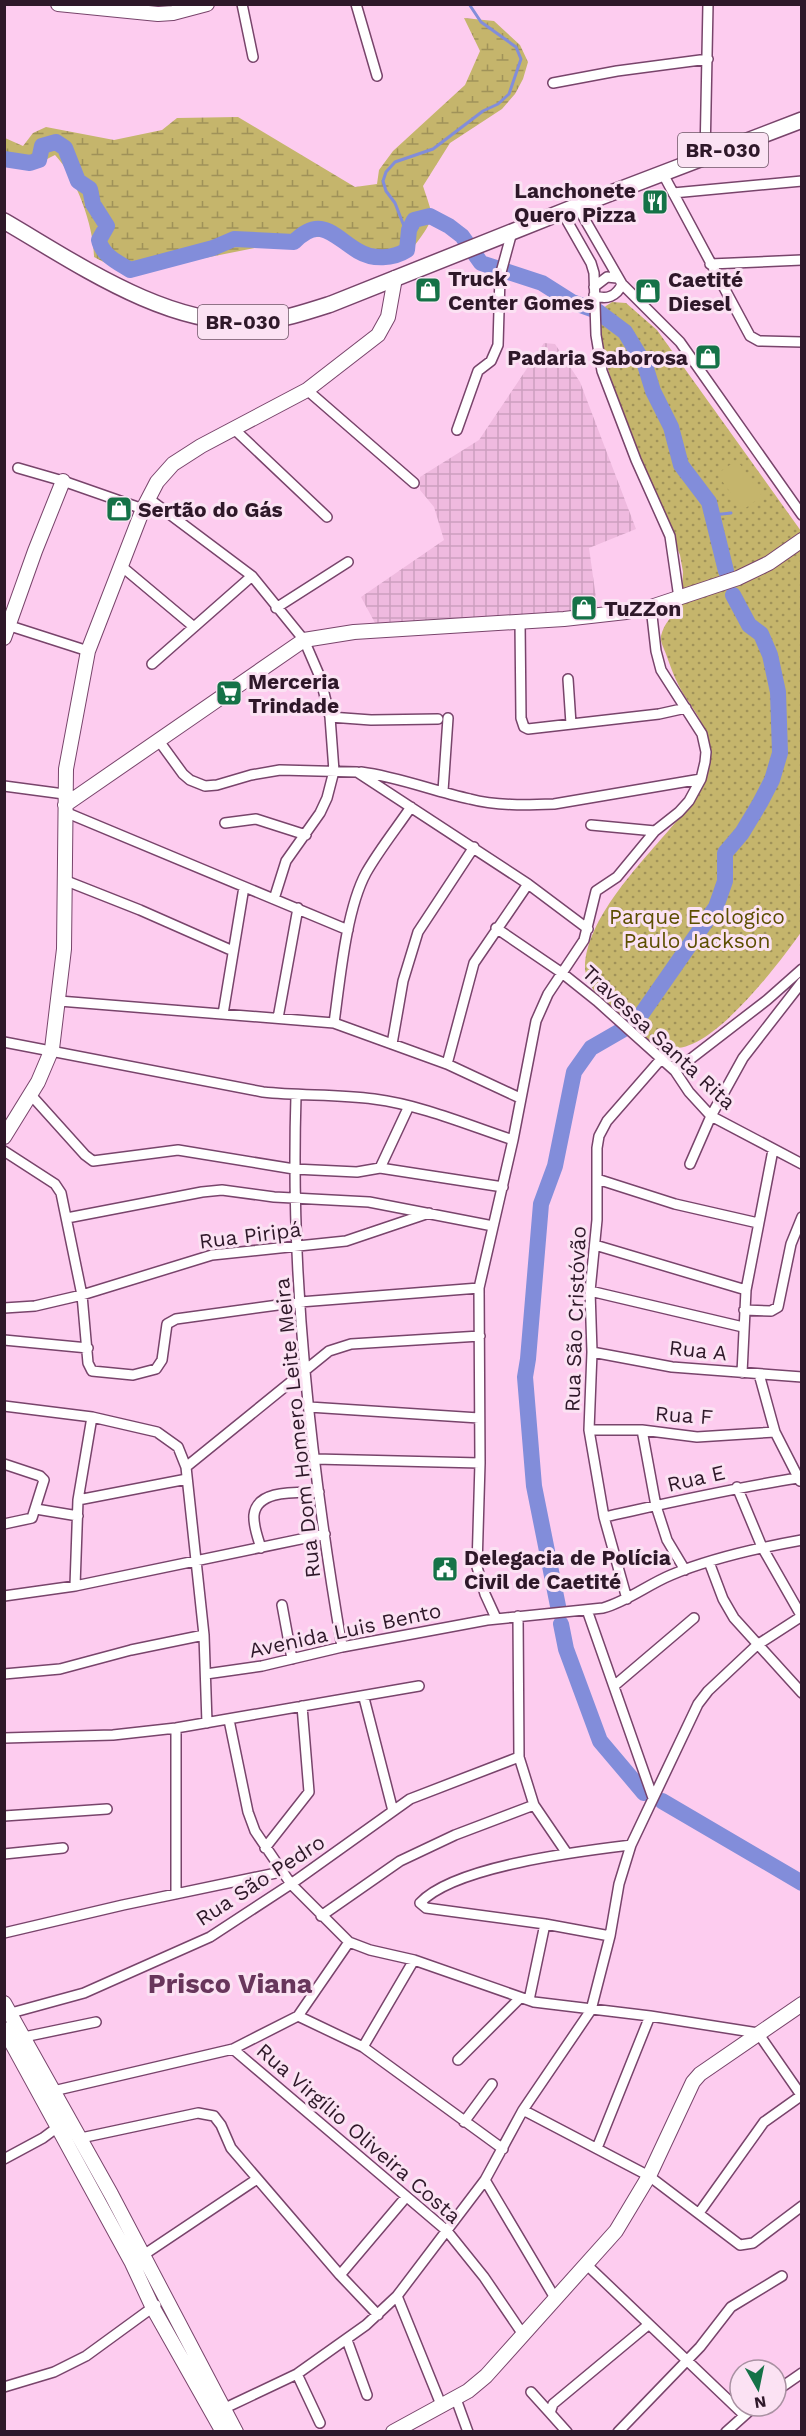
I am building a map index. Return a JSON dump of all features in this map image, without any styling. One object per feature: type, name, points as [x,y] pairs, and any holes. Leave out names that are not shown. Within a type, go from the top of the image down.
[{"type":"main road","name":"BR-030","points":[[4,221],[95,273],[145,298],[189,314],[235,322],[265,321],[296,315],[395,278],[801,120]]},
{"type":"street","points":[[58,4],[165,14],[192,10],[207,4]]},
{"type":"street","points":[[242,4],[253,57]]},
{"type":"street","points":[[356,4],[377,76]]},
{"type":"street","points":[[705,157],[708,4]]},
{"type":"street","points":[[553,83],[617,71],[708,59]]},
{"type":"street","points":[[663,174],[750,336],[759,341],[801,342]]},
{"type":"street","points":[[673,193],[801,181]]},
{"type":"street","points":[[577,206],[620,281],[680,342],[801,515]]},
{"type":"street","points":[[562,212],[591,263],[596,336],[602,371],[636,460],[670,536],[679,598]]},
{"type":"street","points":[[457,430],[478,371],[491,361],[498,345],[500,276],[512,232]]},
{"type":"street","points":[[710,264],[801,260]]},
{"type":"street","points":[[594,291],[608,277],[620,281]]},
{"type":"street","points":[[4,1137],[32,1095],[52,1049],[64,949],[66,770],[87,651],[145,503],[157,482],[173,464],[201,446],[307,390],[382,331],[388,317],[395,278]]},
{"type":"street","points":[[594,291],[602,298],[612,296],[618,292],[620,281]]},
{"type":"street","points":[[307,390],[414,483]]},
{"type":"street","points":[[234,429],[327,517]]},
{"type":"street","points":[[18,468],[145,503],[252,576],[304,640],[320,677],[330,717],[334,771],[327,798],[306,835],[286,861],[274,899]]},
{"type":"street","points":[[63,481],[5,629],[87,651]]},
{"type":"street","points":[[65,804],[304,640],[354,632],[520,622],[626,612],[651,607],[751,572],[801,540]]},
{"type":"street","points":[[276,608],[348,562]]},
{"type":"street","points":[[120,565],[194,627]]},
{"type":"street","points":[[152,664],[252,576]]},
{"type":"street","points":[[496,1618],[485,1594],[477,1567],[480,1463],[479,1288],[503,1187],[536,1021],[542,1005],[584,940],[596,891],[616,877],[655,831],[684,806],[701,778],[705,762],[704,742],[697,723],[669,685],[661,670],[656,651],[651,607]]},
{"type":"street","points":[[520,622],[522,724],[528,729],[659,714],[686,708]]},
{"type":"street","points":[[568,679],[571,724]]},
{"type":"street","points":[[330,717],[371,720],[443,718],[443,791]]},
{"type":"street","points":[[159,741],[183,774],[190,780],[205,786],[280,770],[357,772],[395,777],[472,800],[554,804],[701,778]]},
{"type":"street","points":[[357,772],[528,884],[588,929]]},
{"type":"street","points":[[4,786],[65,804],[244,887],[348,930]]},
{"type":"street","points":[[334,1023],[348,930],[361,885],[367,872],[411,807]]},
{"type":"street","points":[[225,823],[256,819],[306,835]]},
{"type":"street","points":[[591,825],[655,831]]},
{"type":"street","points":[[392,1044],[403,981],[418,932],[474,848]]},
{"type":"street","points":[[64,880],[140,910],[232,951]]},
{"type":"street","points":[[447,1064],[474,963],[528,884]]},
{"type":"street","points":[[223,1014],[244,887]]},
{"type":"street","points":[[279,1017],[298,908]]},
{"type":"street","name":"Travessa Santa Rita","points":[[496,928],[562,973],[662,1058],[711,1116],[801,1164]]},
{"type":"street","points":[[675,1071],[767,1000],[801,969]]},
{"type":"street","points":[[690,1164],[711,1116],[743,1058],[801,982]]},
{"type":"street","points":[[59,1001],[334,1023],[447,1064],[520,1098]]},
{"type":"street","points":[[4,1042],[52,1049],[263,1092],[296,1096],[375,1099],[409,1106],[513,1140]]},
{"type":"street","name":"Rua São Cristóvão","points":[[627,1599],[604,1517],[589,1430],[592,1352],[590,1291],[595,1245],[597,1148],[602,1130],[662,1058]]},
{"type":"street","points":[[32,1095],[85,1155],[93,1161],[106,1161],[171,1150],[294,1169],[357,1172],[380,1168],[503,1187]]},
{"type":"street","name":"Rua Dom Homero Leite Meira","points":[[296,1096],[294,1169],[305,1370],[325,1534],[342,1647]]},
{"type":"street","points":[[380,1168],[409,1106]]},
{"type":"street","points":[[742,1373],[746,1290],[773,1150]]},
{"type":"street","points":[[4,1151],[58,1188],[67,1218],[82,1295],[89,1366],[95,1371],[133,1375],[156,1369],[162,1360],[165,1328],[170,1321],[300,1302],[479,1288]]},
{"type":"street","points":[[597,1179],[675,1204],[758,1223]]},
{"type":"street","points":[[67,1218],[212,1190],[369,1202],[493,1226]]},
{"type":"street","name":"Rua Piripá","points":[[4,1308],[35,1306],[82,1295],[212,1255],[346,1241],[429,1213]]},
{"type":"street","points":[[744,1310],[771,1311],[778,1307],[791,1245],[801,1217]]},
{"type":"street","points":[[595,1245],[746,1290]]},
{"type":"street","points":[[590,1291],[743,1327]]},
{"type":"street","points":[[186,1467],[329,1351],[351,1344],[480,1336]]},
{"type":"street","points":[[4,1340],[88,1348]]},
{"type":"street","name":"Rua A","points":[[592,1352],[672,1367],[801,1377]]},
{"type":"street","points":[[759,1374],[776,1432],[800,1481]]},
{"type":"street","points":[[4,1406],[92,1417],[147,1428],[165,1436],[178,1447],[186,1467],[194,1562],[204,1635],[207,1723]]},
{"type":"street","points":[[309,1407],[479,1418]]},
{"type":"street","points":[[75,1586],[78,1500],[92,1417]]},
{"type":"street","name":"Rua F","points":[[589,1430],[642,1430],[697,1437],[776,1432]]},
{"type":"street","points":[[642,1430],[656,1506],[667,1540],[685,1570]]},
{"type":"street","points":[[315,1459],[480,1463]]},
{"type":"street","points":[[4,1464],[43,1478],[44,1484],[36,1509],[30,1519],[4,1524]]},
{"type":"street","points":[[78,1500],[187,1479]]},
{"type":"street","name":"Rua E","points":[[604,1517],[737,1487],[800,1481]]},
{"type":"street","points":[[219,2411],[297,2374],[347,2340],[397,2296],[485,2180],[523,2110],[591,2010],[610,1936],[619,1884],[632,1845],[698,1704],[708,1691],[757,1645],[801,1616],[762,1547],[737,1487]]},
{"type":"street","points":[[261,1548],[254,1516],[257,1505],[264,1498],[274,1495],[320,1492]]},
{"type":"street","points":[[36,1509],[78,1516]]},
{"type":"street","points":[[4,1596],[75,1586],[325,1534]]},
{"type":"street","name":"Avenida Luis Bento","points":[[206,1674],[261,1666],[342,1647],[496,1618],[610,1606],[660,1580],[685,1570],[762,1547],[801,1540]]},
{"type":"street","points":[[709,1562],[727,1608],[801,1693]]},
{"type":"street","points":[[282,1605],[292,1659]]},
{"type":"street","points":[[587,1610],[653,1798]]},
{"type":"street","points":[[518,1616],[519,1757],[534,1805],[566,1852]]},
{"type":"street","points":[[614,1686],[694,1618]]},
{"type":"street","points":[[4,1674],[60,1669],[131,1650],[204,1635]]},
{"type":"street","points":[[4,1738],[113,1735],[176,1728],[302,1706],[364,1698],[419,1686]]},
{"type":"street","points":[[364,1698],[393,1811]]},
{"type":"street","points":[[265,1848],[309,1792],[302,1706]]},
{"type":"street","points":[[229,1720],[248,1812],[255,1831],[291,1884],[349,1942],[370,1950],[414,1960],[525,1999],[758,2033],[801,2095],[764,2121],[699,2212]]},
{"type":"street","points":[[176,1728],[176,1894]]},
{"type":"street","name":"Rua São Pedro","points":[[8,2008],[84,1993],[210,1937],[424,1792],[519,1757]]},
{"type":"street","points":[[321,1916],[400,1861],[455,1835],[534,1805]]},
{"type":"street","points":[[4,1816],[107,1809]]},
{"type":"street","points":[[610,1936],[545,1924],[426,1908],[420,1903],[430,1893],[457,1880],[566,1852],[632,1845]]},
{"type":"street","points":[[4,1854],[63,1848]]},
{"type":"street","points":[[4,1933],[281,1872]]},
{"type":"street","points":[[458,2060],[525,1999],[545,1924]]},
{"type":"street","points":[[48,2092],[233,2049],[298,2016],[349,1942]]},
{"type":"street","points":[[363,2047],[414,1960]]},
{"type":"street","points":[[393,2432],[442,2407],[478,2384],[616,2231],[649,2176],[693,2082],[700,2074],[801,2004]]},
{"type":"street","points":[[8,2008],[24,2037],[27,2058]]},
{"type":"street","points":[[298,2016],[363,2047],[503,2149]]},
{"type":"street","points":[[597,2148],[650,2016]]},
{"type":"street","points":[[24,2037],[96,2022]]},
{"type":"street","points":[[4,2029],[27,2058],[81,2138],[138,2259],[153,2308],[219,2411],[236,2432]]},
{"type":"street","name":"Rua Virgílio Oliveira Costa","points":[[233,2049],[447,2231],[484,2277],[522,2333]]},
{"type":"street","points":[[464,2122],[492,2084]]},
{"type":"street","points":[[48,2092],[58,2126],[138,2259],[165,2297],[219,2411],[223,2432]]},
{"type":"street","points":[[523,2110],[649,2176],[740,2245],[753,2243],[801,2206]]},
{"type":"street","points":[[81,2138],[198,2113],[210,2113],[218,2119],[231,2148],[257,2180],[378,2315]]},
{"type":"street","points":[[4,2159],[43,2138],[58,2126]]},
{"type":"street","points":[[138,2259],[257,2180]]},
{"type":"street","points":[[485,2180],[555,2298]]},
{"type":"street","points":[[340,2275],[406,2197]]},
{"type":"street","points":[[587,2265],[728,2399]]},
{"type":"street","points":[[618,2432],[705,2341],[731,2307],[782,2276]]},
{"type":"street","points":[[397,2296],[442,2407]]},
{"type":"street","points":[[4,2387],[54,2372],[86,2356],[165,2297]]},
{"type":"street","points":[[550,2413],[553,2404],[648,2325]]},
{"type":"street","points":[[347,2340],[367,2395]]},
{"type":"street","points":[[788,2382],[801,2373]]},
{"type":"street","points":[[297,2374],[320,2423]]},
{"type":"street","points":[[531,2392],[567,2432]]},
{"type":"street","points":[[456,2398],[468,2432]]},
{"type":"street","points":[[726,2432],[739,2418]]},
{"type":"shaded area","points":[[544,343],[555,344],[580,382],[636,529],[589,548],[598,612],[375,623],[361,597],[444,540],[434,507],[420,490],[420,477],[479,440]]},
{"type":"green space","points":[[464,18],[494,21],[520,45],[528,62],[515,94],[502,109],[450,143],[423,186],[431,215],[428,226],[411,249],[402,254],[382,258],[372,257],[325,237],[311,237],[142,272],[119,270],[94,257],[91,231],[77,189],[63,164],[55,155],[36,165],[25,167],[19,167],[5,160],[5,138],[23,146],[33,133],[46,127],[114,140],[162,130],[177,118],[238,117],[355,187],[377,184],[379,170],[393,151],[465,85],[480,51]]},
{"type":"green space","name":"Parque Ecologico Paulo Jackson","points":[[612,302],[626,303],[657,330],[801,531],[802,931],[763,982],[727,1020],[691,1045],[675,1048],[653,1041],[624,1023],[592,988],[585,967],[594,930],[604,912],[616,893],[697,796],[707,777],[710,756],[705,731],[679,685],[661,640],[666,623],[681,607],[683,572],[680,555],[630,432],[605,360],[599,333],[599,314]]},
{"type":"green space","points":[[737,460],[762,496],[743,510],[717,474]]},
{"type":"waterway","points":[[409,239],[395,203],[386,191],[383,181],[386,172],[395,162],[433,149],[483,111],[498,104],[509,94],[521,59],[516,47],[481,22],[469,4]]},
{"type":"waterway","points":[[4,159],[30,163],[39,160],[42,146],[56,142],[65,148],[78,181],[90,189],[93,204],[107,226],[99,240],[103,250],[130,270],[213,248],[234,239],[294,242],[304,234],[320,229],[364,254],[389,257],[407,250],[409,230],[414,220],[430,216],[449,226],[462,236],[481,263],[542,283],[572,302],[597,311],[625,332],[645,365],[653,391],[671,427],[681,465],[709,502],[726,571]]},
{"type":"waterway","points":[[713,515],[731,513]]},
{"type":"waterway","points":[[558,1606],[534,1486],[525,1377],[541,1204],[555,1166],[574,1072],[591,1048],[636,1022],[716,907],[725,881],[725,853],[742,833],[772,780],[780,753],[778,692],[770,655],[761,634],[749,625],[733,595]]},
{"type":"waterway","points":[[561,1624],[566,1649],[600,1741],[644,1793]]},
{"type":"waterway","points":[[662,1801],[802,1883]]},
{"type":"place","name":"Lanchonete Quero Pizza","points":[[655,202]]},
{"type":"place","name":"Truck Center Gomes","points":[[428,290]]},
{"type":"place","name":"Caetité Diesel","points":[[648,291]]},
{"type":"place","name":"Padaria Saborosa","points":[[708,357]]},
{"type":"place","name":"Sertão do Gás","points":[[119,509]]},
{"type":"place","name":"TuZZon","points":[[584,608]]},
{"type":"place","name":"Merceria Trindade","points":[[229,693]]},
{"type":"place","name":"Delegacia de Polícia Civil de Caetité","points":[[445,1569]]},
{"type":"district","name":"Prisco Viana","points":[[230,1984]]}]
